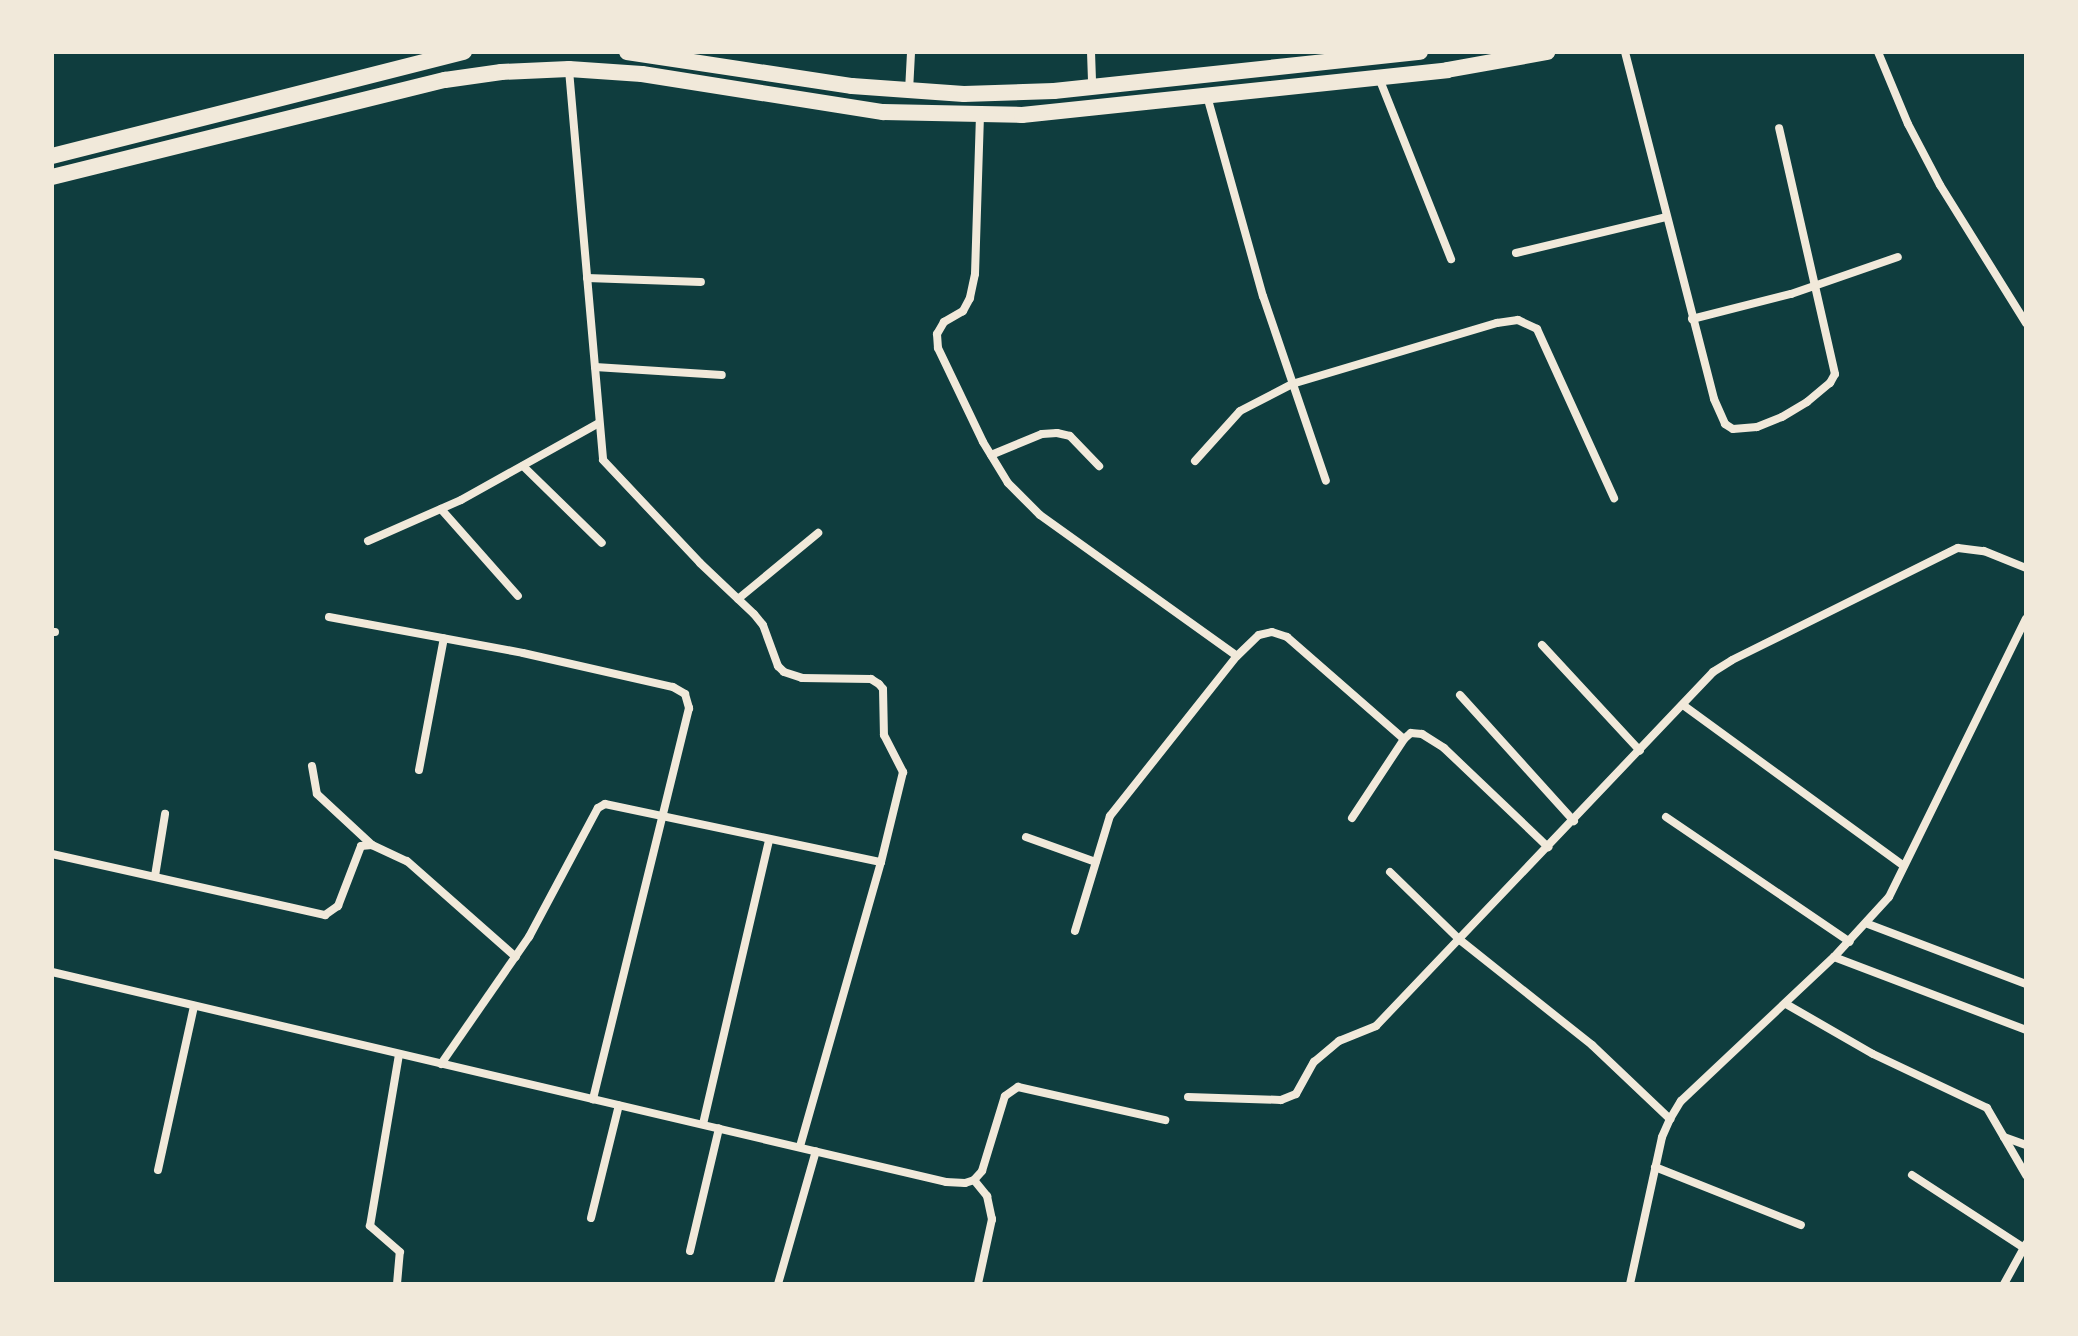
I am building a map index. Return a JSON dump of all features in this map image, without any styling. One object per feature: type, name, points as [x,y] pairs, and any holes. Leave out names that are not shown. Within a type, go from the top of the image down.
[{"type":"highway","points":[[52,156],[464,52]]},
{"type":"highway","points":[[627,52],[665,54],[908,92],[1007,94],[1420,52]]},
{"type":"highway","points":[[52,177],[445,80],[501,72],[569,69],[642,74],[883,112],[980,115],[1081,110],[1379,78],[1547,52]]},
{"type":"street","points":[[908,92],[911,52]]},
{"type":"street","points":[[1091,52],[1092,87]]},
{"type":"street","points":[[1625,52],[1714,399],[1725,424],[1733,429],[1757,427],[1807,402],[1835,374],[1779,128]]},
{"type":"street","points":[[1878,52],[1908,124],[1940,185],[2026,323]]},
{"type":"street","points":[[569,69],[599,423],[607,468],[763,625],[778,666],[784,672],[802,678],[871,679],[883,689],[884,735],[903,772],[881,862],[800,1147]]},
{"type":"street","points":[[1379,78],[1451,259]]},
{"type":"street","points":[[1207,95],[1292,384],[1326,481]]},
{"type":"street","points":[[980,115],[975,274],[970,298],[963,311],[944,322],[937,334],[938,348],[1008,483],[1040,515],[1237,656]]},
{"type":"street","points":[[1516,253],[1666,217]]},
{"type":"street","points":[[1692,319],[1816,285],[1898,257]]},
{"type":"street","points":[[587,278],[701,282]]},
{"type":"street","points":[[1195,461],[1240,411],[1292,384],[1497,323],[1527,322],[1537,329],[1614,498]]},
{"type":"street","points":[[595,367],[722,375]]},
{"type":"street","points":[[368,541],[441,509],[599,423]]},
{"type":"street","points":[[991,455],[1042,434],[1057,433],[1070,436],[1099,466]]},
{"type":"street","points":[[523,466],[602,543]]},
{"type":"street","points":[[441,509],[518,596]]},
{"type":"street","points":[[738,599],[818,533]]},
{"type":"street","points":[[1188,1097],[1288,1100],[1324,1052],[1339,1041],[1376,1026],[1713,672],[1744,653],[1958,548],[1984,551],[2026,568]]},
{"type":"street","points":[[329,617],[598,670],[673,687],[685,694],[689,708],[593,1099]]},
{"type":"street","points":[[1630,1284],[1655,1167],[1670,1119],[1681,1101],[1850,942],[1889,897],[2026,619]]},
{"type":"street","points":[[1075,931],[1110,816],[1237,656],[1259,635],[1272,632],[1287,637],[1404,739]]},
{"type":"street","points":[[419,770],[444,638]]},
{"type":"street","points":[[1542,645],[1640,751]]},
{"type":"street","points":[[1460,695],[1574,821]]},
{"type":"street","points":[[1683,705],[1904,866]]},
{"type":"street","points":[[1352,818],[1404,739],[1411,733],[1422,734],[1444,748],[1548,847]]},
{"type":"street","points":[[312,766],[317,794],[372,845],[407,861],[516,957]]},
{"type":"street","points":[[441,1064],[516,957],[598,808],[605,804],[769,841],[881,862]]},
{"type":"street","points":[[155,876],[165,814]]},
{"type":"street","points":[[1666,817],[1850,942]]},
{"type":"street","points":[[1026,837],[1096,862]]},
{"type":"street","points":[[703,1124],[769,841]]},
{"type":"street","points":[[52,854],[325,915],[338,906],[361,846],[372,845]]},
{"type":"street","points":[[1390,872],[1460,940],[1592,1045],[1670,1119]]},
{"type":"street","points":[[1868,924],[2026,984]]},
{"type":"street","points":[[1834,957],[2026,1030]]},
{"type":"street","points":[[52,972],[946,1182],[974,1180],[982,1171],[1005,1096],[1018,1087],[1165,1120]]},
{"type":"street","points":[[1786,1004],[1873,1054],[1975,1099],[1995,1117],[2026,1175]]},
{"type":"street","points":[[158,1170],[194,1006]]},
{"type":"street","points":[[397,1284],[400,1252],[370,1226],[399,1054]]},
{"type":"street","points":[[591,1218],[619,1105]]},
{"type":"street","points":[[690,1251],[719,1128]]},
{"type":"street","points":[[2004,1137],[2026,1145]]},
{"type":"street","points":[[778,1284],[816,1151]]},
{"type":"street","points":[[1655,1167],[1801,1225]]},
{"type":"street","points":[[1912,1175],[2025,1246],[2004,1284]]},
{"type":"street","points":[[974,1180],[987,1196],[992,1219],[978,1284]]}]
